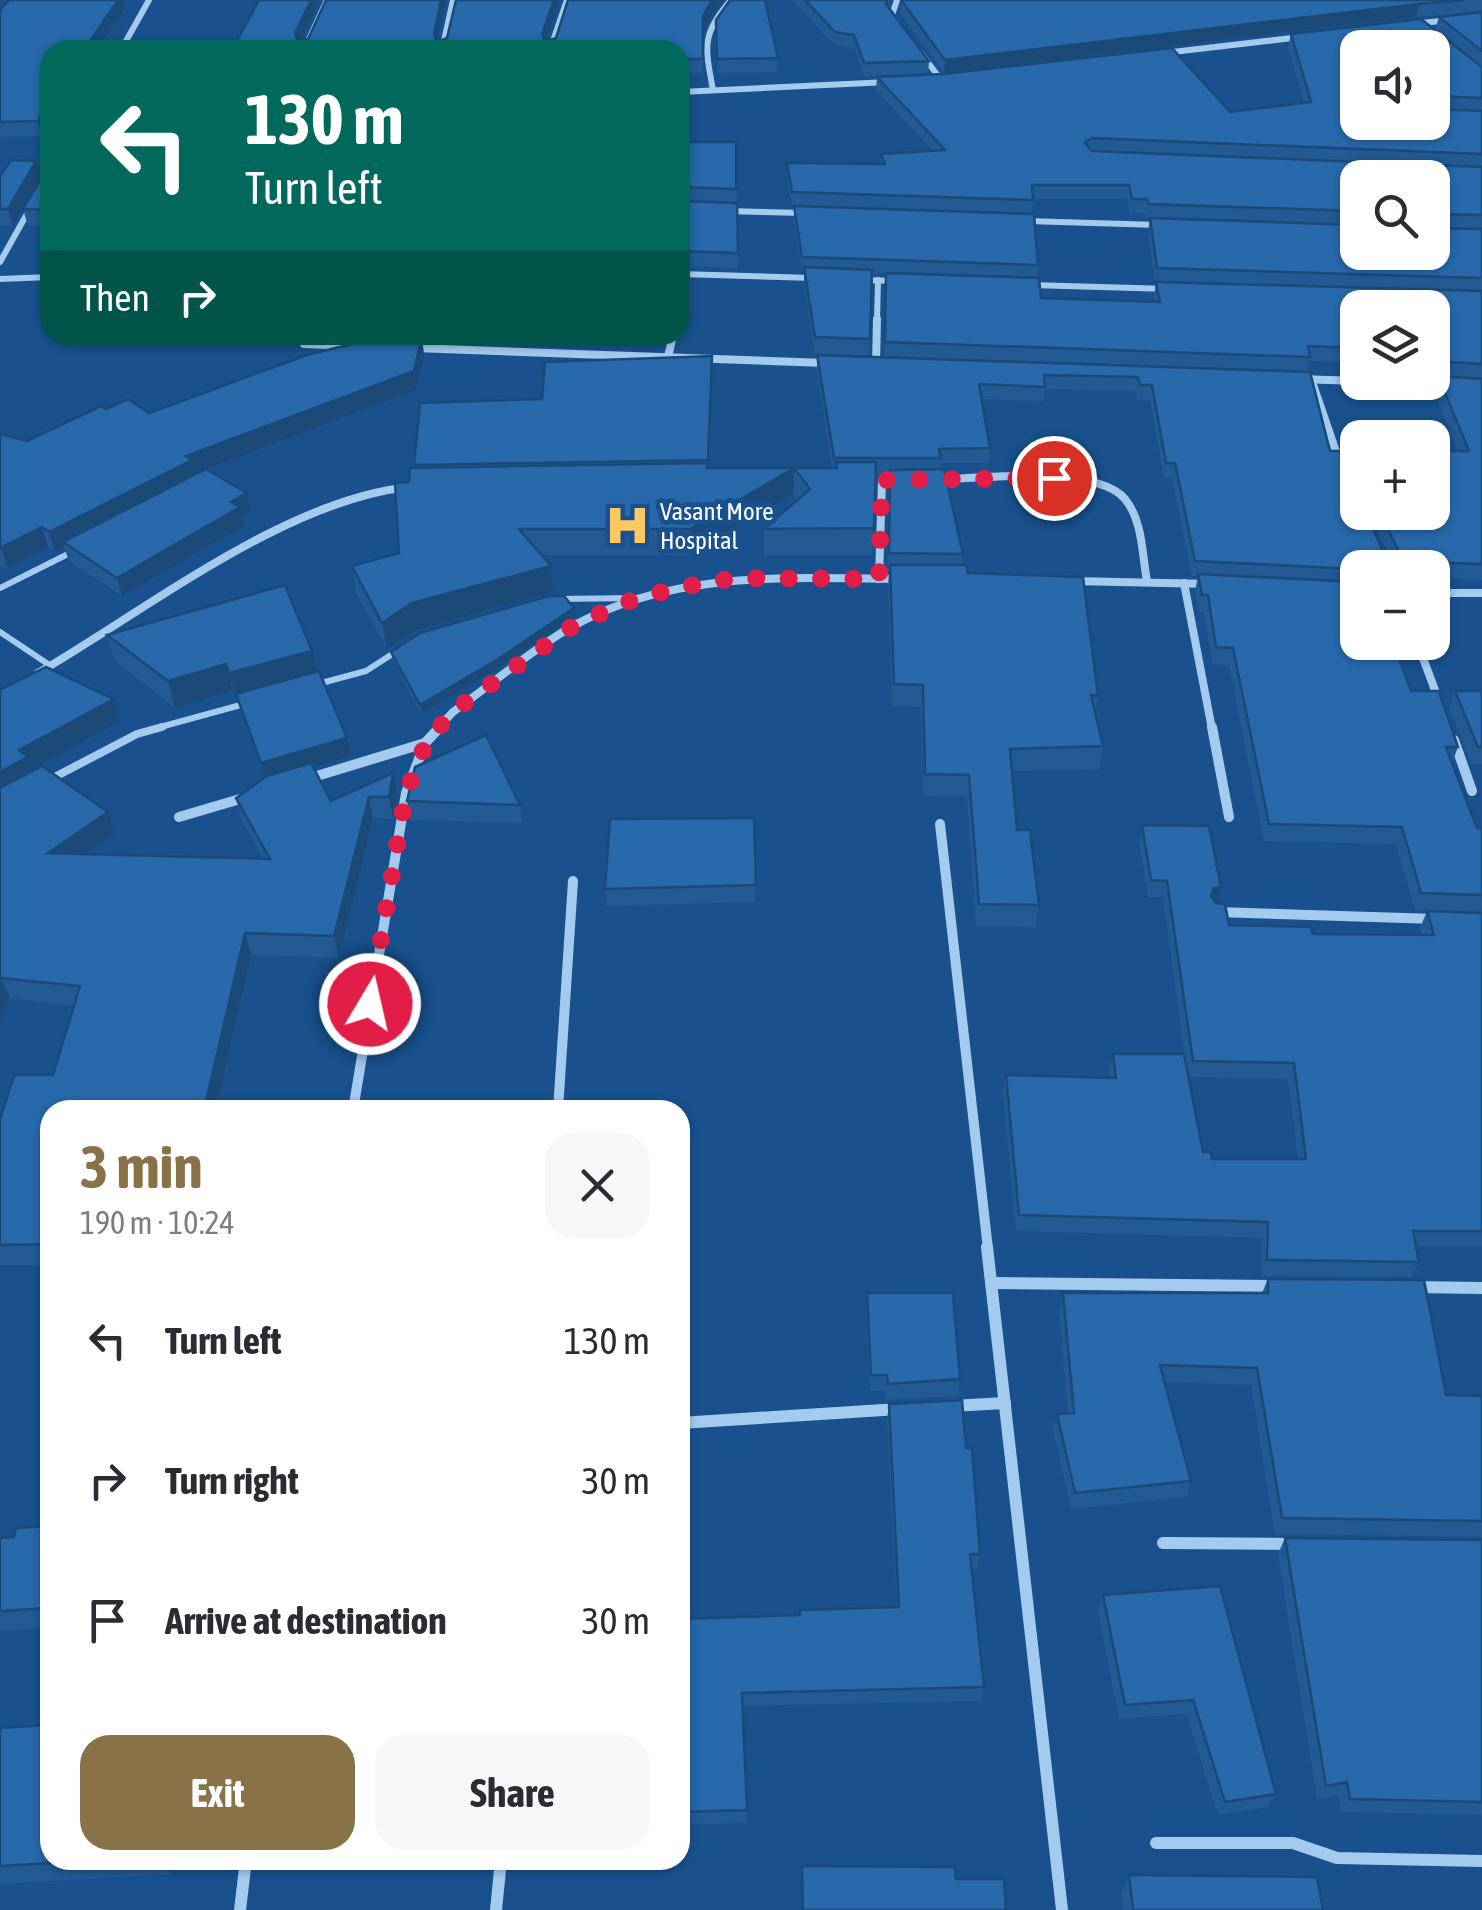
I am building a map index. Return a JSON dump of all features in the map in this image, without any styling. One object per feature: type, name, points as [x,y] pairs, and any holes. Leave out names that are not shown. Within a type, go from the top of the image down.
[{"type":"street","points":[[126,40],[149,0]]},
{"type":"street","points":[[307,40],[327,0]]},
{"type":"street","points":[[444,40],[453,0]]},
{"type":"street","points":[[554,40],[568,0]]},
{"type":"street","points":[[713,90],[704,36],[709,24],[731,0]]},
{"type":"street","points":[[898,0],[892,15],[902,28]]},
{"type":"street","points":[[1396,26],[1455,20]]},
{"type":"street","points":[[1158,54],[1317,35]]},
{"type":"street","points":[[912,41],[941,80]]},
{"type":"street","points":[[922,81],[961,78]]},
{"type":"street","points":[[690,91],[903,82]]},
{"type":"street","points":[[0,262],[40,192]]},
{"type":"street","points":[[720,210],[820,214]]},
{"type":"street","points":[[1019,220],[1178,226]]},
{"type":"street","points":[[690,274],[820,278]]},
{"type":"street","points":[[0,278],[40,277]]},
{"type":"street","points":[[859,280],[917,282]]},
{"type":"street","points":[[876,364],[878,280]]},
{"type":"street","points":[[1014,284],[1190,290]]},
{"type":"street","points":[[332,345],[361,346]]},
{"type":"street","points":[[668,357],[671,345]]},
{"type":"street","points":[[400,348],[838,363]]},
{"type":"street","points":[[857,364],[896,365]]},
{"type":"street","points":[[1292,378],[1340,380]]},
{"type":"street","points":[[1312,379],[1340,462]]},
{"type":"street","points":[[1450,384],[1462,385]]},
{"type":"street","points":[[920,480],[1054,478],[1098,485],[1120,494],[1132,510],[1147,581]]},
{"type":"street","points":[[862,480],[901,480]]},
{"type":"street","points":[[879,579],[882,480]]},
{"type":"street","points":[[34,676],[229,554],[307,517],[385,489],[424,486]]},
{"type":"street","points":[[355,1100],[406,793],[426,743],[452,712],[570,628],[642,598],[734,578],[917,579]]},
{"type":"street","points":[[1051,580],[1223,585]]},
{"type":"street","points":[[1184,583],[1229,817]]},
{"type":"street","points":[[1450,594],[1482,594]]},
{"type":"street","points":[[1424,660],[1443,710]]},
{"type":"street","points":[[1449,727],[1472,791]]},
{"type":"street","points":[[293,783],[426,743]]},
{"type":"street","points":[[179,817],[255,794]]},
{"type":"street","points":[[940,824],[1062,1910]]},
{"type":"street","points":[[559,1100],[573,881]]},
{"type":"street","points":[[1215,912],[1444,919]]},
{"type":"street","points":[[991,1283],[1286,1286]]},
{"type":"street","points":[[1404,1287],[1482,1288]]},
{"type":"street","points":[[928,1408],[1005,1403]]},
{"type":"street","points":[[690,1422],[910,1408]]},
{"type":"street","points":[[1163,1543],[1303,1544]]},
{"type":"street","points":[[1156,1843],[1293,1843],[1337,1858],[1482,1861]]},
{"type":"street","points":[[240,1910],[245,1870]]},
{"type":"street","points":[[496,1910],[500,1870]]},
{"type":"lane","points":[[1416,23],[1424,30]]},
{"type":"lane","points":[[0,588],[85,545]]},
{"type":"lane","points":[[549,599],[642,598]]},
{"type":"lane","points":[[0,632],[51,666]]},
{"type":"lane","points":[[309,687],[366,671],[406,645]]},
{"type":"lane","points":[[34,788],[137,734],[252,702]]},
{"type":"building","points":[[9,0],[118,0],[91,40],[40,40],[38,121],[0,122],[0,10]]},
{"type":"building","points":[[259,0],[311,0],[295,33],[297,40],[237,40]]},
{"type":"building","points":[[326,0],[441,0],[434,35],[437,40],[305,40]]},
{"type":"building","points":[[456,0],[554,0],[542,34],[545,40],[442,40],[447,38]]},
{"type":"building","points":[[568,0],[712,0],[703,16],[703,59],[690,59],[690,40],[551,40],[556,38]]},
{"type":"building","points":[[730,0],[765,0],[778,58],[717,59],[716,20]]},
{"type":"building","points":[[805,0],[887,0],[886,4],[929,61],[864,63],[854,35],[835,32]]},
{"type":"building","points":[[901,0],[1465,0],[945,60]]},
{"type":"building","points":[[1482,12],[1482,51],[1439,17]]},
{"type":"building","points":[[1421,19],[1435,30],[1340,30],[1340,140],[1450,140],[1450,110],[1482,111],[1482,154],[1092,138],[1085,143],[1092,151],[1340,161],[1340,210],[1148,204],[1147,199],[1132,199],[1129,185],[1032,185],[1033,200],[792,192],[787,163],[885,164],[881,154],[945,150],[877,77],[943,74],[1172,48],[1230,112],[1311,102],[1291,34]]},
{"type":"building","points":[[1450,42],[1482,67],[1482,98],[1450,97]]},
{"type":"building","points":[[690,142],[736,142],[736,189],[690,187]]},
{"type":"building","points":[[11,160],[36,161],[8,209],[0,209],[0,176]]},
{"type":"building","points":[[1450,166],[1482,167],[1482,215],[1450,214]]},
{"type":"building","points":[[40,180],[40,210],[23,209]]},
{"type":"building","points":[[690,201],[737,203],[738,253],[690,251]]},
{"type":"building","points":[[794,206],[1034,214],[1038,265],[802,257]]},
{"type":"building","points":[[1150,218],[1340,224],[1340,270],[1450,270],[1450,228],[1482,229],[1482,278],[1157,268]]},
{"type":"building","points":[[804,267],[872,270],[870,339],[815,337]]},
{"type":"building","points":[[886,273],[1039,278],[1041,298],[1160,302],[1156,282],[1446,290],[1340,290],[1340,347],[1308,346],[1310,357],[885,342]]},
{"type":"building","points":[[1450,290],[1482,291],[1482,364],[1450,362]]},
{"type":"building","points":[[348,345],[420,345],[414,371],[186,456],[192,460],[49,532],[42,527],[0,548],[0,434],[27,441],[101,406],[106,409],[128,399],[149,413],[307,355]]},
{"type":"building","points":[[817,355],[1310,372],[1330,451],[1340,451],[1340,530],[1374,530],[1382,550],[1340,550],[1340,568],[1195,561],[1175,463],[1166,463],[1152,385],[1140,385],[1138,377],[1044,375],[1045,387],[979,384],[990,448],[939,449],[941,458],[834,458]]},
{"type":"building","points":[[712,356],[708,460],[414,465],[420,403],[542,399],[545,362]]},
{"type":"building","points":[[1450,377],[1482,379],[1482,564],[1450,563],[1450,550],[1398,550],[1389,530],[1450,530],[1450,451],[1469,451],[1448,400]]},
{"type":"building","points":[[836,462],[876,462],[874,528],[764,529],[810,489],[794,468],[837,468]]},
{"type":"building","points":[[708,463],[707,468],[794,468],[690,529],[519,529],[551,566],[412,603],[382,623],[352,566],[399,553],[395,483],[409,482],[410,468]]},
{"type":"building","points":[[206,469],[247,493],[231,502],[240,507],[117,578],[63,542]]},
{"type":"building","points":[[944,469],[963,554],[889,553],[890,470]]},
{"type":"building","points":[[890,565],[966,565],[968,573],[1083,577],[1098,696],[1091,695],[1103,746],[1010,749],[1017,830],[1030,830],[1039,905],[979,904],[969,775],[925,774],[923,685],[894,684]]},
{"type":"building","points":[[1198,574],[1340,581],[1340,660],[1400,660],[1411,691],[1439,691],[1458,747],[1446,747],[1477,828],[1482,828],[1482,895],[1421,893],[1402,827],[1269,824],[1233,648],[1216,647],[1208,595],[1202,595]]},
{"type":"building","points":[[285,585],[312,651],[229,673],[226,664],[168,681],[107,635]]},
{"type":"building","points":[[549,596],[564,596],[574,608],[420,705],[391,652],[420,633]]},
{"type":"building","points":[[46,667],[114,699],[19,750],[28,757],[0,772],[0,690]]},
{"type":"building","points":[[319,671],[347,738],[261,763],[236,694]]},
{"type":"building","points":[[1455,691],[1482,691],[1482,747],[1478,747]]},
{"type":"building","points":[[486,735],[520,805],[407,801],[415,767]]},
{"type":"building","points":[[311,763],[331,801],[393,773],[389,797],[369,797],[334,936],[245,933],[206,1100],[40,1100],[40,1244],[0,1245],[0,1119],[14,1075],[53,1075],[80,986],[0,978],[0,788],[42,766],[108,812],[48,853],[270,859],[236,798],[267,776]]},
{"type":"building","points":[[754,818],[756,885],[605,889],[610,819]]},
{"type":"building","points":[[1142,825],[1209,826],[1221,887],[1214,888],[1211,896],[1216,903],[1225,904],[1229,925],[1311,927],[1313,934],[1434,935],[1427,911],[1482,913],[1482,1231],[1413,1231],[1419,1262],[1267,1260],[1268,1222],[1019,1215],[1006,1075],[1116,1078],[1113,1054],[1184,1054],[1203,1152],[1211,1152],[1212,1159],[1306,1159],[1294,1063],[1193,1061],[1167,881],[1151,880]]},
{"type":"building","points":[[1268,1279],[1424,1280],[1446,1395],[1482,1396],[1482,1521],[1282,1518],[1257,1368],[1160,1365],[1191,1481],[1075,1493],[1057,1414],[1074,1413],[1063,1293],[1268,1293]]},
{"type":"building","points":[[867,1293],[953,1293],[960,1379],[888,1384],[887,1375],[871,1375]]},
{"type":"building","points":[[962,1400],[966,1448],[972,1449],[980,1554],[970,1554],[984,1687],[742,1693],[747,1810],[690,1812],[690,1619],[899,1607],[889,1404]]},
{"type":"building","points":[[40,1527],[40,1609],[0,1611],[0,1538],[14,1537],[16,1528]]},
{"type":"building","points":[[1285,1538],[1482,1540],[1482,1802],[1350,1799],[1347,1782],[1326,1786]]},
{"type":"building","points":[[1220,1586],[1276,1794],[1225,1802],[1193,1700],[1125,1705],[1103,1595]]},
{"type":"building","points":[[40,1726],[40,1864],[0,1866],[0,1728]]},
{"type":"building","points":[[802,1866],[955,1867],[956,1879],[1004,1879],[1006,1910],[803,1910]]},
{"type":"building","points":[[1129,1875],[1317,1877],[1323,1910],[1133,1910]]},
{"type":"place","name":"Vasant More Hospital","points":[[627,525]]},
{"type":"route","points":[[370,1004],[406,793],[426,743],[452,712],[570,628],[620,604],[672,589],[734,578],[879,579],[882,480],[1054,478]]}]
